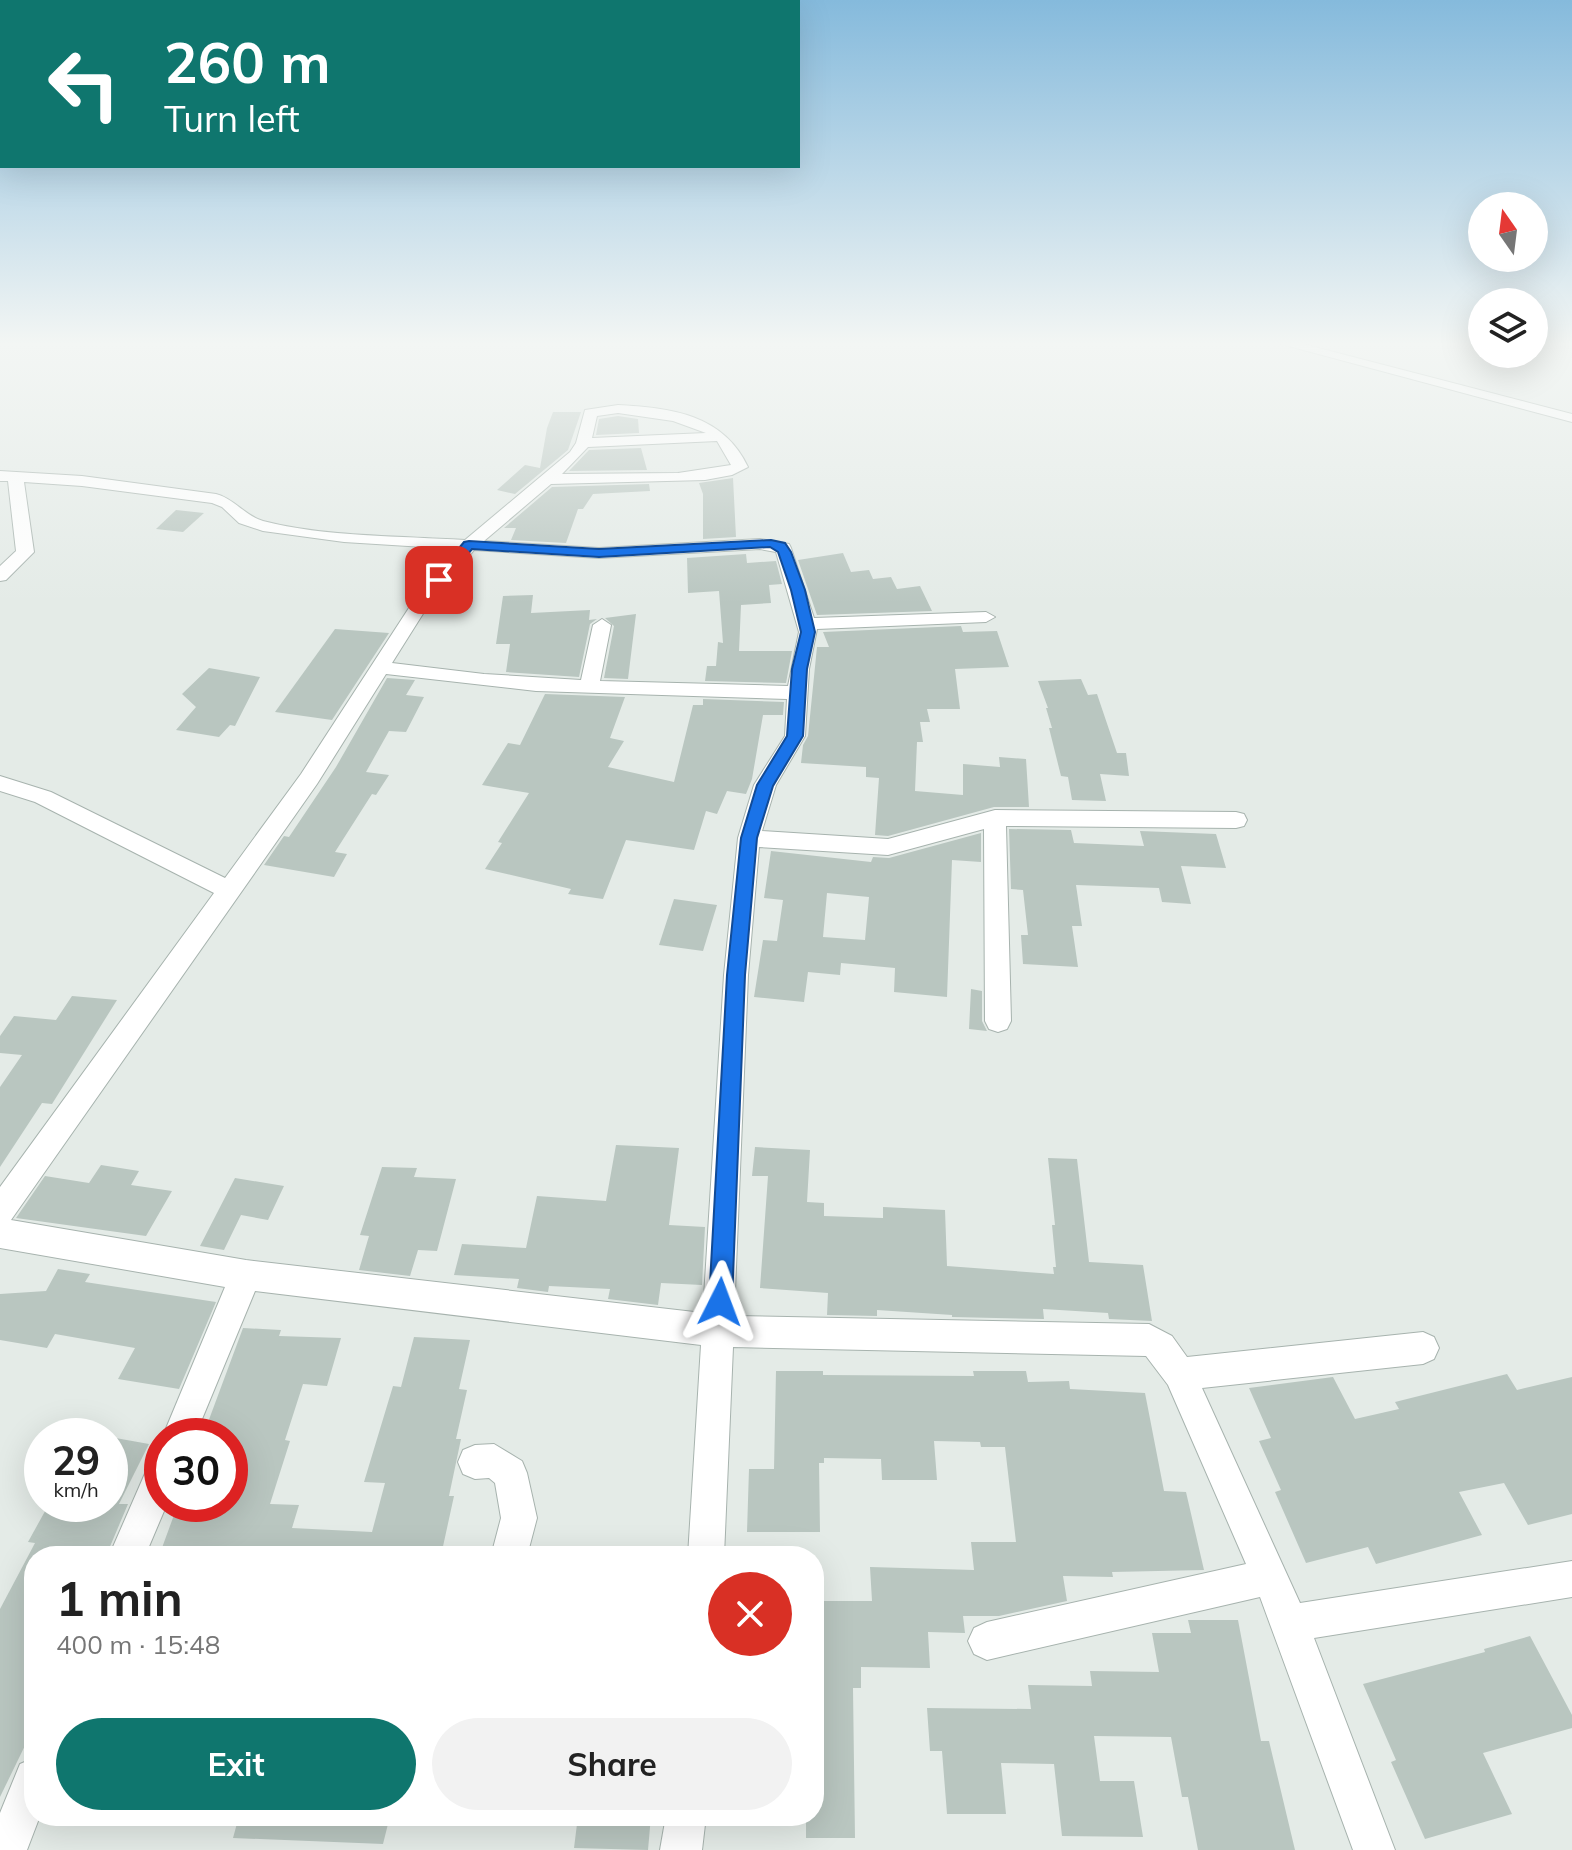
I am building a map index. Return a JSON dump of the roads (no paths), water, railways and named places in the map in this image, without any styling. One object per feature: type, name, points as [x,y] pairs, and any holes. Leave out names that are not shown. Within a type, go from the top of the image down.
[{"type":"street","points":[[0,1211],[309,779],[424,598],[469,545],[575,455],[583,443],[586,430]]},
{"type":"street","points":[[548,479],[639,478],[738,470],[737,461],[721,436],[710,430]]},
{"type":"street","points":[[583,443],[721,436]]},
{"type":"street","points":[[0,576],[25,552],[8,477],[82,481],[216,499],[228,504],[245,520],[263,526],[344,537],[599,553],[771,543],[783,548],[807,624],[795,736],[765,785],[749,838],[736,975],[707,1546]]},
{"type":"street","points":[[807,624],[986,617]]},
{"type":"street","points":[[589,687],[602,625]]},
{"type":"street","points":[[380,667],[470,681],[798,693]]},
{"type":"street","points":[[0,783],[43,797],[229,890]]},
{"type":"street","points":[[749,838],[888,847],[995,818],[1236,820]]},
{"type":"street","points":[[995,818],[998,1021]]},
{"type":"street","points":[[0,1233],[246,1275],[719,1331],[1149,1340],[1161,1347],[1179,1374],[1290,1623],[1374,1850]]},
{"type":"street","points":[[186,1418],[246,1275]]},
{"type":"street","points":[[1179,1374],[1423,1348]]},
{"type":"street","points":[[475,1462],[494,1461],[510,1473],[519,1518],[512,1546]]},
{"type":"street","points":[[131,1546],[144,1516]]},
{"type":"street","points":[[987,1641],[1269,1577]]},
{"type":"street","points":[[1290,1623],[1572,1579]]},
{"type":"street","points":[[6,1850],[24,1804]]},
{"type":"street","points":[[681,1850],[685,1826]]}]
